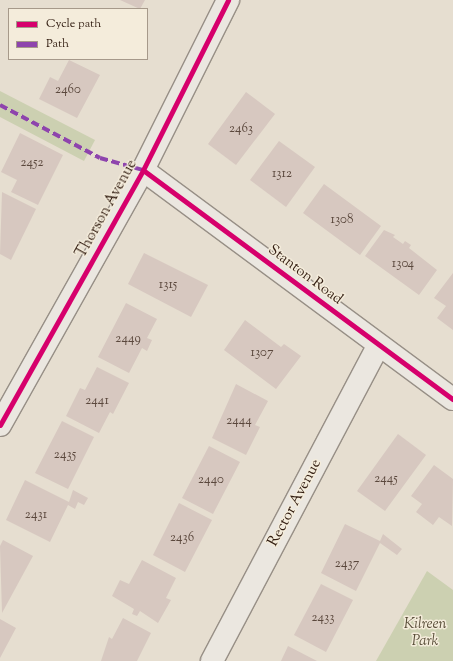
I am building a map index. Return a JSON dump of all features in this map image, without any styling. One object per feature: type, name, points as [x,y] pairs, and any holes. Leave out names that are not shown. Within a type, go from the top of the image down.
[{"type":"street","name":"Thorson Avenue","points":[[0,425],[143,170],[228,0]]},
{"type":"street","name":"Stanton Road","points":[[143,170],[378,346],[453,399]]},
{"type":"street","name":"Rector Avenue","points":[[212,661],[378,346]]},
{"type":"green space","points":[[0,91],[95,140],[84,161],[0,117]]},
{"type":"green space","name":"Kilreen Park","points":[[427,571],[453,590],[453,661],[376,661]]},
{"type":"building","points":[[120,0],[145,0],[141,8]]},
{"type":"building","points":[[69,60],[100,75],[77,118],[39,99],[50,77],[58,81]]},
{"type":"building","points":[[246,92],[275,114],[236,165],[208,144]]},
{"type":"building","points":[[20,133],[63,155],[38,205],[11,192],[17,180],[1,172]]},
{"type":"building","points":[[279,141],[315,167],[286,207],[250,180]]},
{"type":"building","points":[[324,184],[381,226],[360,255],[303,213]]},
{"type":"building","points":[[2,192],[36,209],[11,260],[0,254]]},
{"type":"building","points":[[384,230],[395,235],[393,237],[403,244],[405,241],[411,245],[409,248],[437,270],[419,295],[365,256]]},
{"type":"building","points":[[144,253],[208,285],[191,317],[128,284]]},
{"type":"building","points":[[453,273],[453,330],[437,318],[446,306],[434,298]]},
{"type":"building","points":[[126,303],[157,319],[147,338],[152,340],[147,351],[142,348],[129,373],[98,357]]},
{"type":"building","points":[[245,320],[281,347],[284,344],[301,356],[276,389],[224,350]]},
{"type":"building","points":[[97,367],[129,383],[113,414],[110,412],[99,433],[66,416],[80,388],[85,390]]},
{"type":"building","points":[[236,384],[268,401],[255,425],[260,427],[246,455],[212,438]]},
{"type":"building","points":[[62,421],[94,437],[68,489],[35,473]]},
{"type":"building","points":[[398,434],[426,455],[385,511],[357,491]]},
{"type":"building","points":[[209,446],[240,462],[213,514],[182,498]]},
{"type":"building","points":[[434,465],[453,479],[452,526],[439,517],[433,525],[416,512],[422,504],[411,496]]},
{"type":"building","points":[[25,480],[69,502],[73,490],[88,498],[84,505],[78,502],[75,509],[68,505],[50,542],[6,520]]},
{"type":"building","points":[[179,503],[212,520],[185,572],[153,555]]},
{"type":"building","points":[[345,524],[380,541],[383,534],[402,549],[397,555],[380,543],[356,591],[321,573]]},
{"type":"building","points":[[3,540],[33,556],[2,613],[0,546]]},
{"type":"building","points":[[142,560],[176,578],[166,598],[171,600],[158,623],[140,611],[137,616],[132,614],[134,609],[112,596],[120,580],[129,584]]},
{"type":"building","points":[[321,584],[353,600],[326,652],[294,635]]},
{"type":"building","points":[[123,618],[151,633],[137,661],[101,661],[109,637],[112,639]]},
{"type":"building","points":[[0,619],[16,628],[0,658]]},
{"type":"building","points":[[288,646],[317,661],[281,661]]},
{"type":"marked path","points":[[0,105],[100,158],[143,170]]},
{"type":"cycle path","points":[[0,425],[143,170],[228,0]]},
{"type":"cycle path","points":[[143,170],[453,399]]}]
